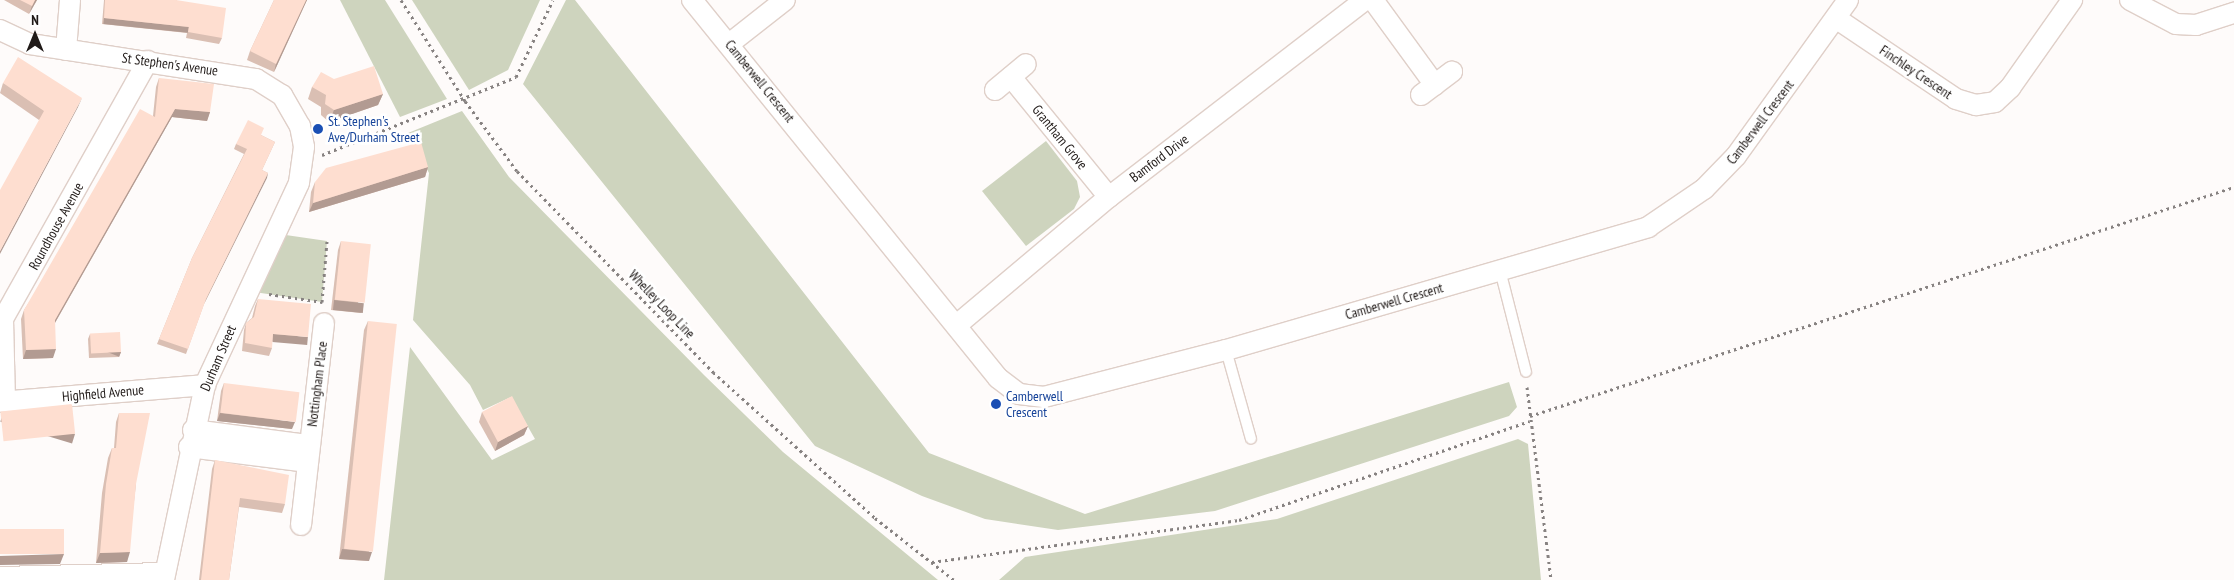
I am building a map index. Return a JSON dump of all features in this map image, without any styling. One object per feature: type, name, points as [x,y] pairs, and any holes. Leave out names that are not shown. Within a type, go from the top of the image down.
[{"type":"street","points":[[66,50],[70,0]]},
{"type":"street","name":"Camberwell Crescent","points":[[692,0],[958,324],[998,378],[1019,394],[1044,397],[1226,350],[1648,227],[1704,189],[1736,156],[1837,19],[1848,0]]},
{"type":"street","points":[[729,44],[785,0]]},
{"type":"street","name":"Bamford Drive","points":[[958,324],[1109,197],[1366,0]]},
{"type":"street","points":[[1373,0],[1428,90],[1452,72]]},
{"type":"street","name":"Finchley Crescent","points":[[1837,19],[1956,99],[1976,105],[1995,102],[2010,88],[2072,0]]},
{"type":"street","points":[[2130,0],[2176,24],[2196,25],[2234,13]]},
{"type":"street","name":"St Stephen's Avenue","points":[[0,30],[30,44],[238,74],[270,85],[292,108],[303,155]]},
{"type":"street","name":"Roundhouse Avenue","points":[[3,401],[3,319],[148,61]]},
{"type":"street","points":[[995,90],[1026,64]]},
{"type":"street","name":"Grantham Grove","points":[[1010,77],[1109,197]]},
{"type":"street","name":"Durham Street","points":[[164,576],[191,439],[205,385],[246,291],[299,183],[303,155]]},
{"type":"street","name":"Nottingham Place","points":[[301,525],[324,323]]},
{"type":"street","name":"Highfield Avenue","points":[[3,401],[205,385]]},
{"type":"street","points":[[191,439],[309,453]]},
{"type":"street","points":[[0,577],[164,576]]},
{"type":"lane","points":[[1500,270],[1526,372]]},
{"type":"lane","points":[[1226,350],[1251,439]]},
{"type":"path","name":"Whelley Loop Line","points":[[401,0],[465,101],[517,172],[714,372],[954,580]]},
{"type":"path","points":[[303,155],[465,101],[516,77],[553,0]]},
{"type":"path","points":[[1530,416],[2234,186]]},
{"type":"path","points":[[246,291],[322,302],[327,241]]},
{"type":"path","points":[[1526,372],[1530,421],[1551,580]]},
{"type":"path","points":[[932,562],[1239,520],[1530,421]]},
{"type":"green space","points":[[340,0],[385,0],[447,99],[400,117]]},
{"type":"green space","points":[[412,0],[540,0],[508,70],[469,90]]},
{"type":"green space","points":[[566,0],[575,0],[929,453],[1085,514],[1509,382],[1517,407],[1509,416],[1215,511],[1058,530],[985,519],[922,496],[815,446],[523,84]]},
{"type":"green space","points":[[462,111],[509,177],[704,375],[783,452],[938,580],[384,580],[410,347],[492,460],[535,439],[511,397],[483,410],[470,385],[413,320],[429,173],[408,133]]},
{"type":"green space","points":[[1046,141],[1077,181],[1080,197],[1074,209],[1026,246],[982,191]]},
{"type":"green space","points":[[272,233],[327,241],[322,302],[247,291]]},
{"type":"green space","points":[[1518,439],[1528,444],[1541,580],[999,580],[1025,557],[1277,519]]},
{"type":"building","points":[[20,0],[35,0],[32,6]]},
{"type":"building","points":[[105,0],[176,0],[226,8],[222,38],[188,32],[189,27],[104,18]]},
{"type":"building","points":[[274,0],[306,0],[276,64],[250,51]]},
{"type":"building","points":[[18,57],[82,98],[0,251],[0,190],[44,111],[3,83]]},
{"type":"building","points":[[374,66],[383,94],[334,110],[325,104],[326,95],[312,87],[321,72],[334,79]]},
{"type":"building","points":[[159,78],[214,84],[210,112],[175,109],[55,320],[56,349],[26,350],[24,310],[140,109],[155,117]]},
{"type":"building","points":[[248,120],[264,128],[261,135],[275,142],[262,170],[268,173],[206,299],[188,349],[159,339],[192,258],[247,149],[236,144]]},
{"type":"building","points":[[421,142],[428,167],[313,203],[315,182],[326,168]]},
{"type":"building","points":[[341,241],[371,244],[365,303],[335,300]]},
{"type":"building","points":[[258,299],[311,304],[308,337],[273,334],[272,348],[245,343],[246,323],[254,317]]},
{"type":"building","points":[[368,321],[397,324],[373,552],[344,549]]},
{"type":"building","points":[[120,332],[121,352],[91,354],[90,334]]},
{"type":"building","points":[[224,383],[299,392],[296,422],[220,413]]},
{"type":"building","points":[[512,396],[528,426],[498,442],[482,412]]},
{"type":"building","points":[[72,404],[75,434],[4,441],[0,412]]},
{"type":"building","points":[[119,413],[150,413],[136,484],[130,552],[100,553],[106,484],[112,448],[116,448]]},
{"type":"building","points":[[215,460],[289,475],[285,504],[240,498],[229,580],[201,580]]},
{"type":"building","points":[[0,529],[64,529],[64,554],[0,554]]},
{"type":"place","name":"St. Stephen's Ave/Durham Street","points":[[318,129]]},
{"type":"place","name":"Camberwell Crescent","points":[[996,404]]}]
